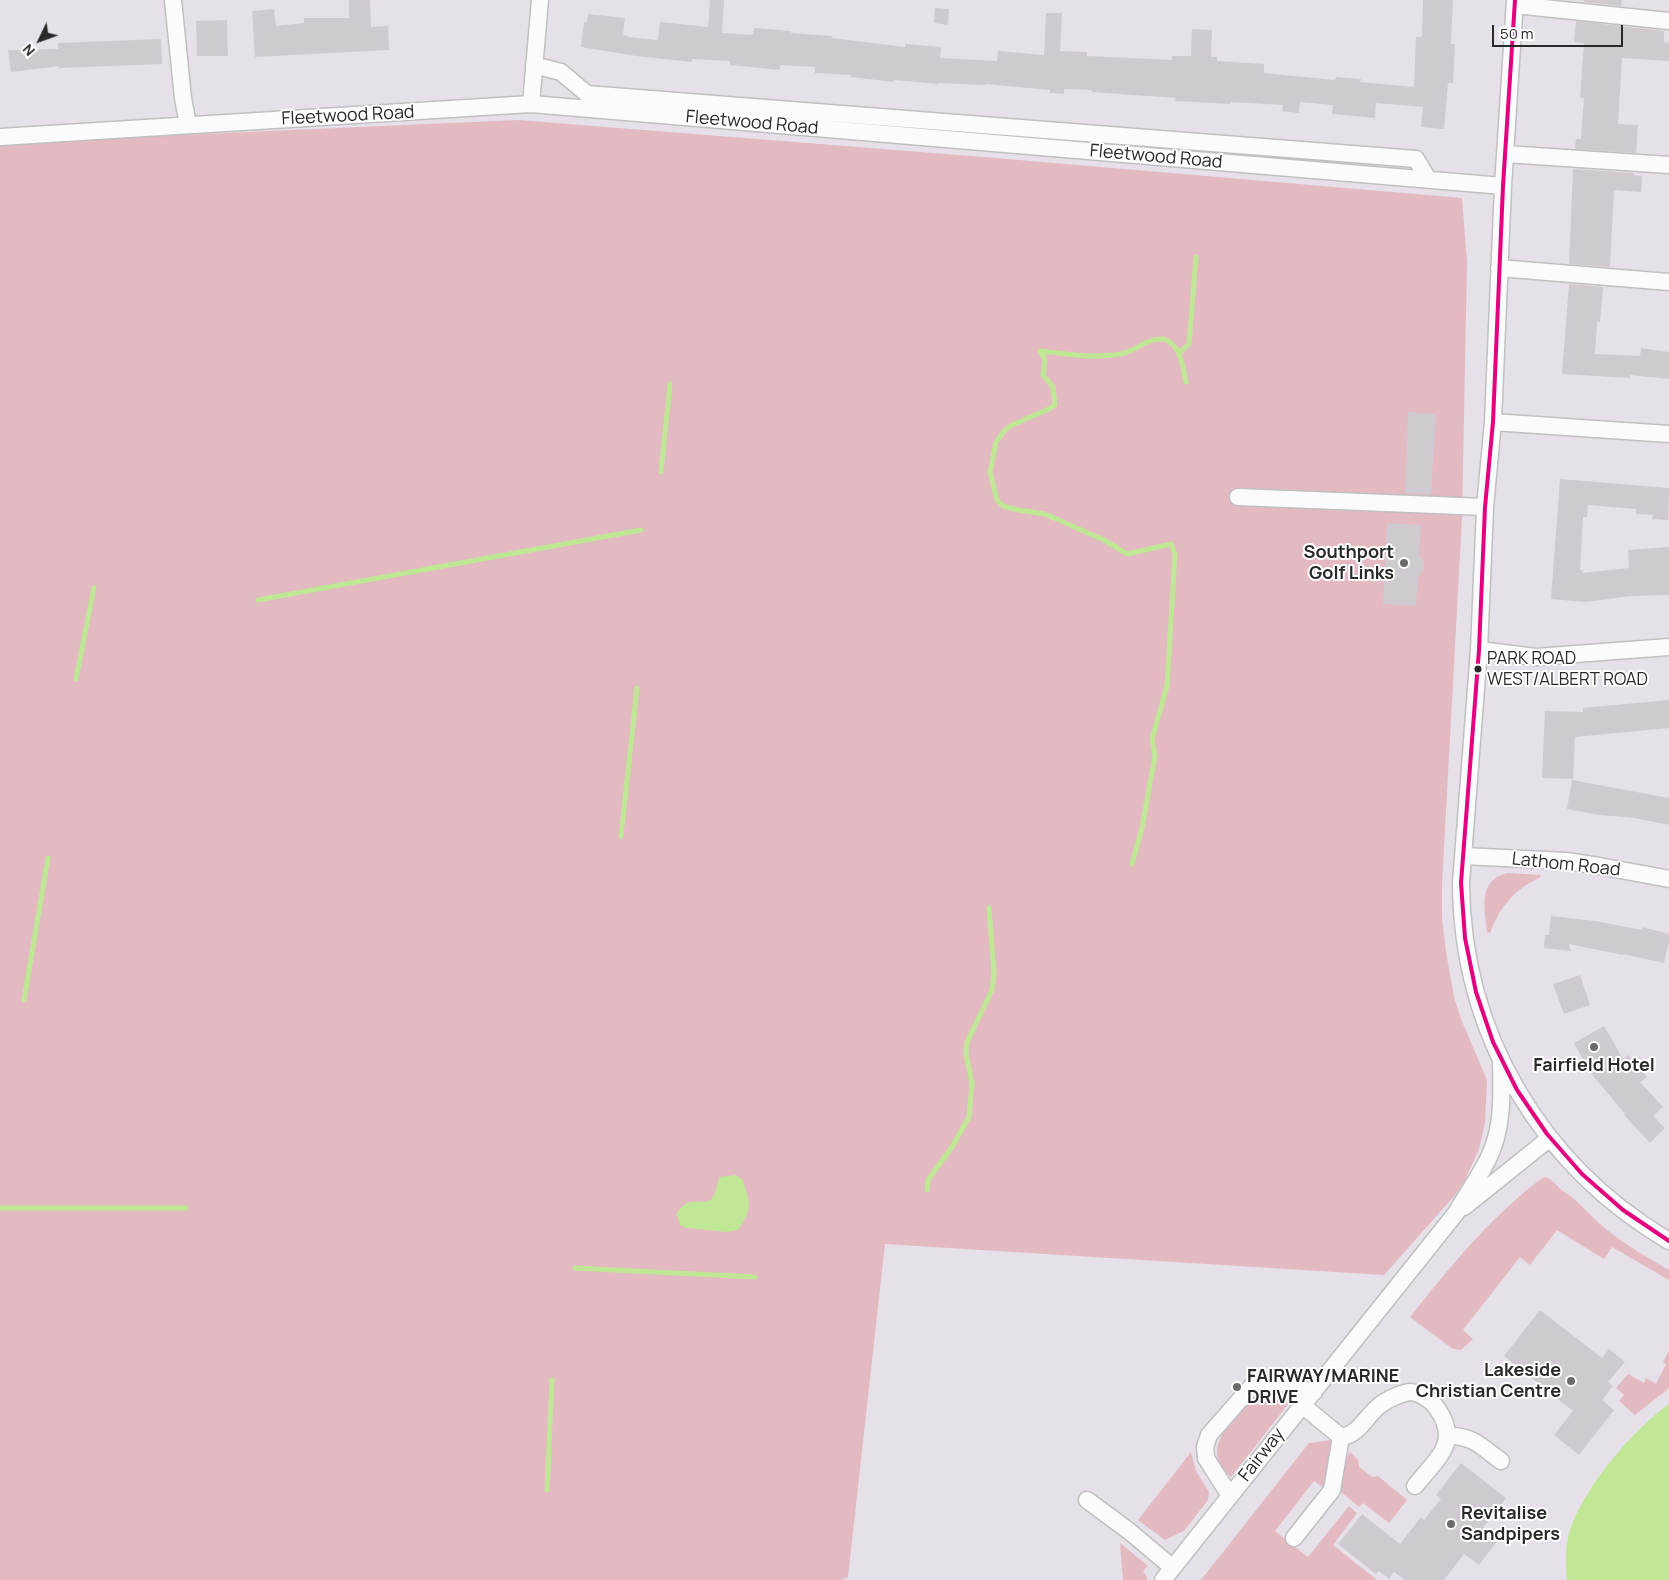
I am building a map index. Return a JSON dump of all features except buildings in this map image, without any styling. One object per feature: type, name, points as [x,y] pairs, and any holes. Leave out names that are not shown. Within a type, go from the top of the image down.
[{"type":"street","points":[[173,0],[183,98],[188,125]]},
{"type":"street","points":[[531,104],[540,0]]},
{"type":"street","points":[[1669,20],[1515,3],[1503,186],[1493,422],[1461,907],[1466,955],[1480,1011],[1501,1061],[1523,1099],[1550,1138],[1582,1175],[1640,1223],[1669,1241]]},
{"type":"street","points":[[534,65],[561,72],[588,94],[1416,159],[1428,179]]},
{"type":"street","name":"Fleetwood Road","points":[[0,137],[531,104],[1503,186]]},
{"type":"street","points":[[1506,154],[1669,165]]},
{"type":"street","points":[[1499,268],[1669,282]]},
{"type":"street","points":[[1493,422],[1669,434]]},
{"type":"street","points":[[1238,497],[1486,507]]},
{"type":"street","points":[[1479,650],[1536,656],[1669,647]]},
{"type":"street","name":"Lathom Road","points":[[1463,856],[1566,861],[1669,880]]},
{"type":"street","name":"Fairway","points":[[1163,1580],[1456,1213],[1488,1158],[1499,1125],[1502,1094],[1501,1061]]},
{"type":"street","name":"Fairway","points":[[1456,1213],[1550,1138]]},
{"type":"street","points":[[1230,1496],[1206,1458],[1205,1447],[1209,1435],[1252,1386],[1259,1382],[1272,1382],[1314,1392]]},
{"type":"street","points":[[1302,1405],[1342,1437],[1349,1436],[1379,1405],[1396,1397],[1412,1392],[1433,1402],[1447,1425],[1448,1436],[1446,1446],[1415,1486]]},
{"type":"street","points":[[1448,1436],[1460,1436],[1470,1439],[1501,1461]]},
{"type":"street","points":[[1294,1538],[1332,1490],[1342,1437]]},
{"type":"street","points":[[1087,1500],[1129,1531],[1167,1563],[1174,1566]]},
{"type":"shaded area","points":[[518,120],[1462,198],[1467,262],[1462,518],[1442,884],[1442,918],[1454,997],[1461,1019],[1487,1080],[1485,1123],[1479,1149],[1465,1180],[1456,1194],[1384,1275],[885,1244],[848,1577],[842,1580],[0,1580],[0,143]]},
{"type":"shaded area","points":[[1508,873],[1540,875],[1541,877],[1523,887],[1510,899],[1494,923],[1490,933],[1487,932],[1485,914],[1487,888],[1498,877]]},
{"type":"shaded area","points":[[736,1175],[743,1180],[749,1206],[746,1217],[738,1230],[726,1232],[681,1226],[676,1214],[685,1204],[711,1200],[716,1191],[719,1177]]},
{"type":"shaded area","points":[[1545,1177],[1575,1200],[1614,1236],[1669,1270],[1669,1280],[1612,1247],[1604,1259],[1557,1230],[1530,1265],[1520,1257],[1463,1330],[1473,1339],[1461,1350],[1453,1349],[1410,1317],[1471,1243],[1520,1196]]},
{"type":"shaded area","points":[[1669,1351],[1669,1388],[1635,1415],[1619,1401],[1624,1395],[1616,1388],[1628,1374],[1644,1383],[1646,1378],[1656,1384],[1666,1364],[1663,1362]]},
{"type":"shaded area","points":[[1268,1391],[1293,1398],[1231,1477],[1223,1469],[1217,1452],[1221,1437],[1251,1399],[1258,1394]]},
{"type":"shaded area","points":[[1669,1404],[1669,1580],[1567,1580],[1566,1553],[1568,1538],[1583,1502],[1608,1464],[1639,1430]]},
{"type":"shaded area","points":[[1331,1440],[1332,1452],[1325,1489],[1314,1481],[1275,1531],[1308,1557],[1349,1506],[1357,1513],[1333,1545],[1377,1580],[1201,1580],[1309,1443]]},
{"type":"shaded area","points":[[1191,1452],[1196,1471],[1209,1492],[1208,1500],[1184,1531],[1165,1540],[1138,1520]]},
{"type":"shaded area","points":[[1350,1452],[1358,1460],[1359,1467],[1372,1477],[1378,1476],[1407,1500],[1389,1523],[1363,1503],[1359,1507],[1341,1492],[1344,1461]]},
{"type":"shaded area","points":[[1120,1543],[1148,1566],[1143,1571],[1147,1580],[1123,1580]]},
{"type":"waterway","points":[[1179,353],[1189,344],[1196,257]]},
{"type":"waterway","points":[[1040,351],[1081,356],[1101,356],[1121,354],[1151,341],[1163,339],[1173,345],[1179,354],[1186,382]]},
{"type":"waterway","points":[[1040,351],[1045,359],[1043,375],[1053,387],[1055,405],[1012,425],[1005,430],[996,442],[990,472],[997,500],[1003,506],[1045,514],[1104,540],[1127,554],[1171,544],[1175,554],[1167,686],[1152,739],[1155,756],[1142,828],[1132,864]]},
{"type":"waterway","points":[[661,472],[670,384]]},
{"type":"waterway","points":[[258,600],[641,530]]},
{"type":"waterway","points":[[76,679],[94,588]]},
{"type":"waterway","points":[[621,836],[637,688]]},
{"type":"waterway","points":[[24,1000],[48,858]]},
{"type":"waterway","points":[[927,1190],[928,1180],[952,1147],[969,1117],[972,1083],[966,1054],[967,1042],[992,990],[994,972],[989,908]]},
{"type":"waterway","points":[[0,1208],[186,1208]]},
{"type":"waterway","points":[[575,1268],[755,1277]]},
{"type":"waterway","points":[[547,1490],[552,1380]]},
{"type":"transit line","points":[[1515,0],[1503,186],[1493,422],[1485,507],[1479,650],[1461,883],[1465,938],[1476,992],[1493,1042],[1517,1090],[1547,1134],[1582,1174],[1623,1210],[1669,1241]]},
{"type":"place","name":"Southport Golf Links","points":[[1404,563]]},
{"type":"place","name":"PARK ROAD WEST/ALBERT ROAD","points":[[1478,669]]},
{"type":"place","name":"Fairfield Hotel","points":[[1594,1047]]},
{"type":"place","name":"Lakeside Christian Centre","points":[[1571,1381]]},
{"type":"place","name":"FAIRWAY/MARINE DRIVE","points":[[1237,1387]]},
{"type":"place","name":"Revitalise Sandpipers","points":[[1451,1524]]}]
